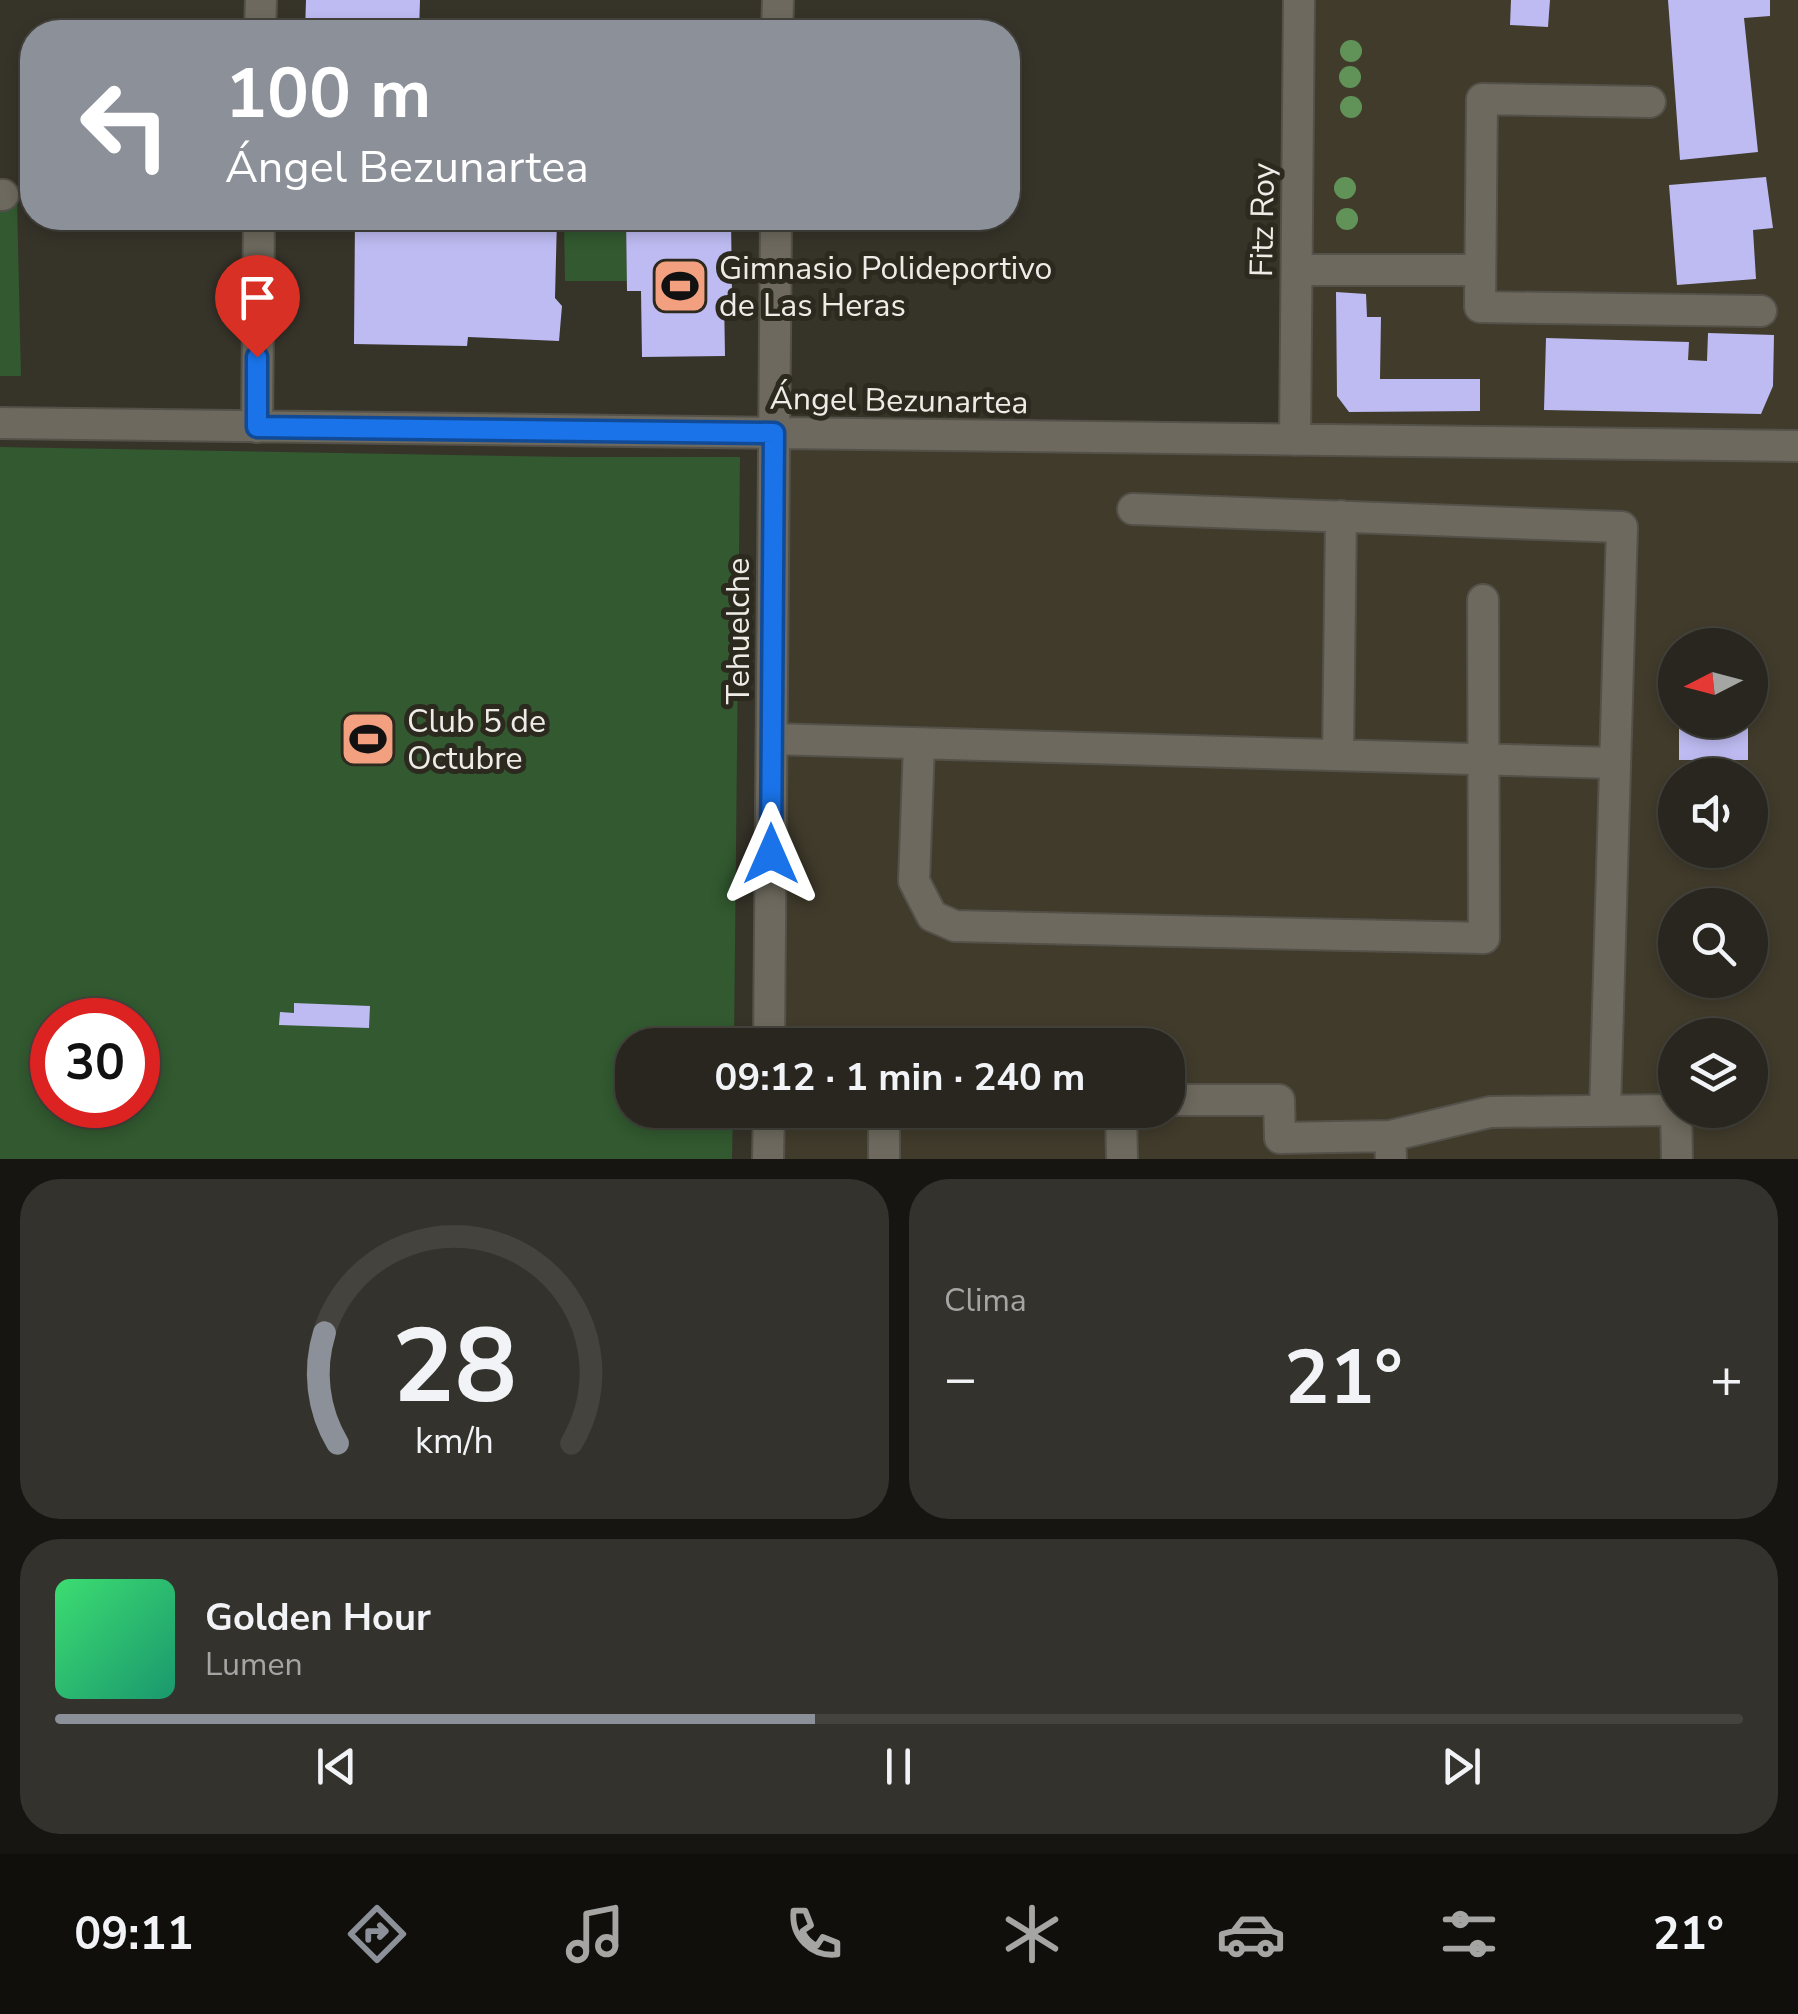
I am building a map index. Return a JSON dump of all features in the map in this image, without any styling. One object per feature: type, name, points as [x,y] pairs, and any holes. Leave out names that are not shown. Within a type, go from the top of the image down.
[{"type":"street","name":"Fitz Roy","points":[[1295,440],[1300,0]]},
{"type":"street","points":[[1650,102],[1482,98],[1480,307],[1761,311]]},
{"type":"street","points":[[257,427],[259,230]]},
{"type":"street","name":"Tehuelche","points":[[769,1028],[776,230]]},
{"type":"street","points":[[1297,270],[1480,270]]},
{"type":"street","name":"Ángel Bezunartea","points":[[0,423],[1798,446]]},
{"type":"street","points":[[1134,508],[1622,526],[1605,1111]]},
{"type":"street","points":[[1338,755],[1341,516]]},
{"type":"street","points":[[919,745],[914,882],[932,916],[955,926],[1484,938],[1483,600]]},
{"type":"street","points":[[772,739],[1616,763]]},
{"type":"street","points":[[1185,1100],[1278,1100],[1280,1138],[1390,1148],[1490,1112],[1676,1110],[1677,1159]]},
{"type":"street","points":[[768,1128],[768,1159]]},
{"type":"street","points":[[884,1128],[884,1159]]},
{"type":"street","points":[[1121,1128],[1122,1159]]},
{"type":"shaded area","points":[[1299,0],[1798,0],[1798,1159],[768,1159],[769,1128],[1185,1128],[1185,1028],[769,1028],[774,433],[1295,440]]},
{"type":"green space","points":[[0,201],[17,201],[21,376],[0,376]]},
{"type":"green space","points":[[564,230],[626,230],[627,281],[565,281]]},
{"type":"green space","name":"Club 5 de Octubre","points":[[0,447],[740,457],[734,1028],[615,1028],[615,1128],[733,1128],[732,1159],[0,1159]]},
{"type":"building","points":[[306,0],[420,0],[419,20],[305,20]]},
{"type":"building","points":[[1511,0],[1550,0],[1548,27],[1510,25]]},
{"type":"building","points":[[1668,0],[1770,0],[1770,16],[1744,18],[1758,152],[1680,160]]},
{"type":"building","points":[[1766,177],[1773,228],[1753,230],[1756,279],[1677,285],[1669,185]]},
{"type":"building","points":[[355,230],[557,230],[555,298],[562,306],[559,341],[468,337],[467,346],[354,344]]},
{"type":"building","name":"Gimnasio Polideportivo de Las Heras","points":[[626,230],[731,230],[732,296],[724,296],[725,356],[642,357],[641,291],[627,291]]},
{"type":"building","points":[[1336,292],[1366,294],[1367,317],[1381,317],[1380,379],[1480,379],[1480,411],[1349,412],[1337,396]]},
{"type":"building","points":[[1708,333],[1774,335],[1773,386],[1761,414],[1544,410],[1546,338],[1689,342],[1688,360],[1707,361]]},
{"type":"building","points":[[1679,738],[1748,738],[1748,758],[1679,758]]},
{"type":"building","points":[[294,1003],[370,1006],[369,1028],[279,1025],[280,1012],[294,1013]]},
{"type":"place","name":"Gimnasio Polideportivo de Las Heras","points":[[680,286]]},
{"type":"place","name":"Club 5 de Octubre","points":[[368,739]]},
{"type":"route","points":[[257,357],[257,427],[774,433],[771,854]]}]
